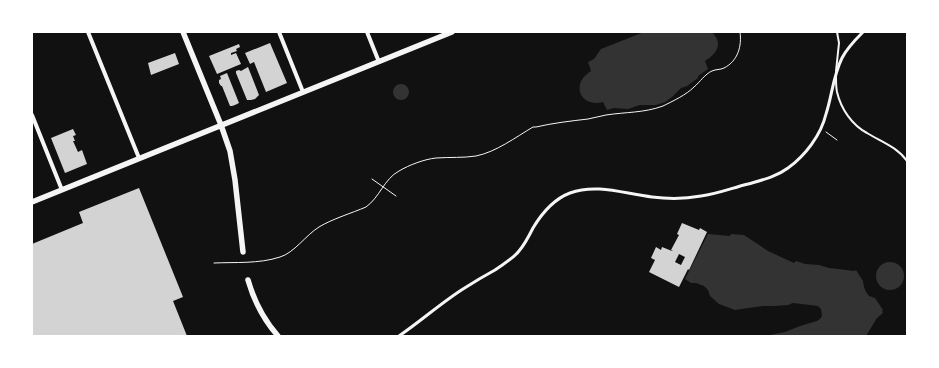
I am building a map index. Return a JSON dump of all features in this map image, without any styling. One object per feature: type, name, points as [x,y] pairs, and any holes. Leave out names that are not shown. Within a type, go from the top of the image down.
[{"type":"main road","points":[[183,32],[228,144],[234,170],[243,252]]},
{"type":"main road","points":[[32,202],[452,32]]},
{"type":"main road","points":[[248,280],[259,308],[267,322],[278,336]]},
{"type":"street","points":[[88,32],[139,158]]},
{"type":"street","points":[[279,32],[303,92]]},
{"type":"street","points":[[366,32],[378,62]]},
{"type":"street","points":[[399,336],[462,290],[515,256],[524,245],[543,212],[555,201],[565,195],[580,190],[590,189],[613,190],[651,197],[688,198],[712,194],[768,178],[784,171],[799,159],[818,134],[825,119],[836,75],[842,59],[855,40],[863,32]]},
{"type":"street","points":[[32,115],[62,190]]},
{"type":"lane","points":[[837,32],[839,40],[836,62],[837,91],[838,97],[849,118],[862,130],[894,148],[902,154],[907,161]]},
{"type":"path","points":[[214,262],[254,262],[270,260],[285,255],[320,226],[366,207],[372,203],[388,180],[399,170],[412,165],[435,158],[478,155],[497,148],[533,127],[604,115],[646,111],[672,102],[693,88],[713,70],[719,70],[731,63],[740,49],[740,32]]},
{"type":"path","points":[[826,132],[837,140]]},
{"type":"path","points":[[372,179],[396,196]]},
{"type":"shaded area","points":[[644,32],[712,32],[716,36],[718,45],[715,52],[705,61],[708,69],[687,86],[681,88],[665,102],[656,105],[640,105],[628,109],[614,108],[607,110],[603,102],[588,102],[580,94],[580,88],[581,82],[591,71],[588,62],[594,59],[601,49]]},
{"type":"shaded area","points":[[401,84],[407,86],[409,92],[407,98],[401,100],[395,98],[393,92],[395,86]]},
{"type":"shaded area","points":[[708,234],[730,236],[731,234],[744,235],[768,251],[794,263],[796,261],[829,268],[856,270],[863,281],[866,292],[869,296],[875,298],[883,310],[883,313],[877,318],[866,336],[765,336],[785,332],[817,321],[822,316],[821,309],[818,306],[793,303],[788,305],[763,306],[735,310],[719,304],[710,296],[708,290],[704,286],[691,283],[685,279]]},
{"type":"shaded area","points":[[890,262],[896,263],[900,266],[903,270],[903,282],[900,286],[896,289],[890,290],[884,289],[880,286],[877,282],[876,276],[877,270],[880,266],[884,263]]},
{"type":"building","points":[[270,43],[287,83],[266,92],[254,62],[250,64],[245,53]]},
{"type":"building","points":[[239,44],[240,47],[236,49],[237,51],[231,53],[231,55],[236,53],[241,64],[217,74],[209,56]]},
{"type":"building","points":[[175,53],[179,64],[151,75],[148,63]]},
{"type":"building","points":[[248,67],[259,95],[255,99],[251,100],[247,100],[236,73],[236,71],[241,71]]},
{"type":"building","points":[[227,73],[239,103],[232,106],[230,106],[222,86],[219,83],[219,80],[221,79],[220,76]]},
{"type":"building","points":[[73,129],[76,135],[73,136],[75,141],[73,141],[78,152],[82,150],[87,164],[65,173],[51,138]]},
{"type":"building","points":[[139,188],[183,297],[173,301],[187,336],[32,336],[32,244],[83,223],[79,212]]},
{"type":"building","points":[[682,223],[699,230],[700,228],[707,232],[679,287],[649,272],[655,260],[651,258],[656,247],[661,250],[662,247],[673,251],[671,250],[679,235],[677,234]],"holes":[[[679,254],[685,257],[681,265],[675,262]]]}]
